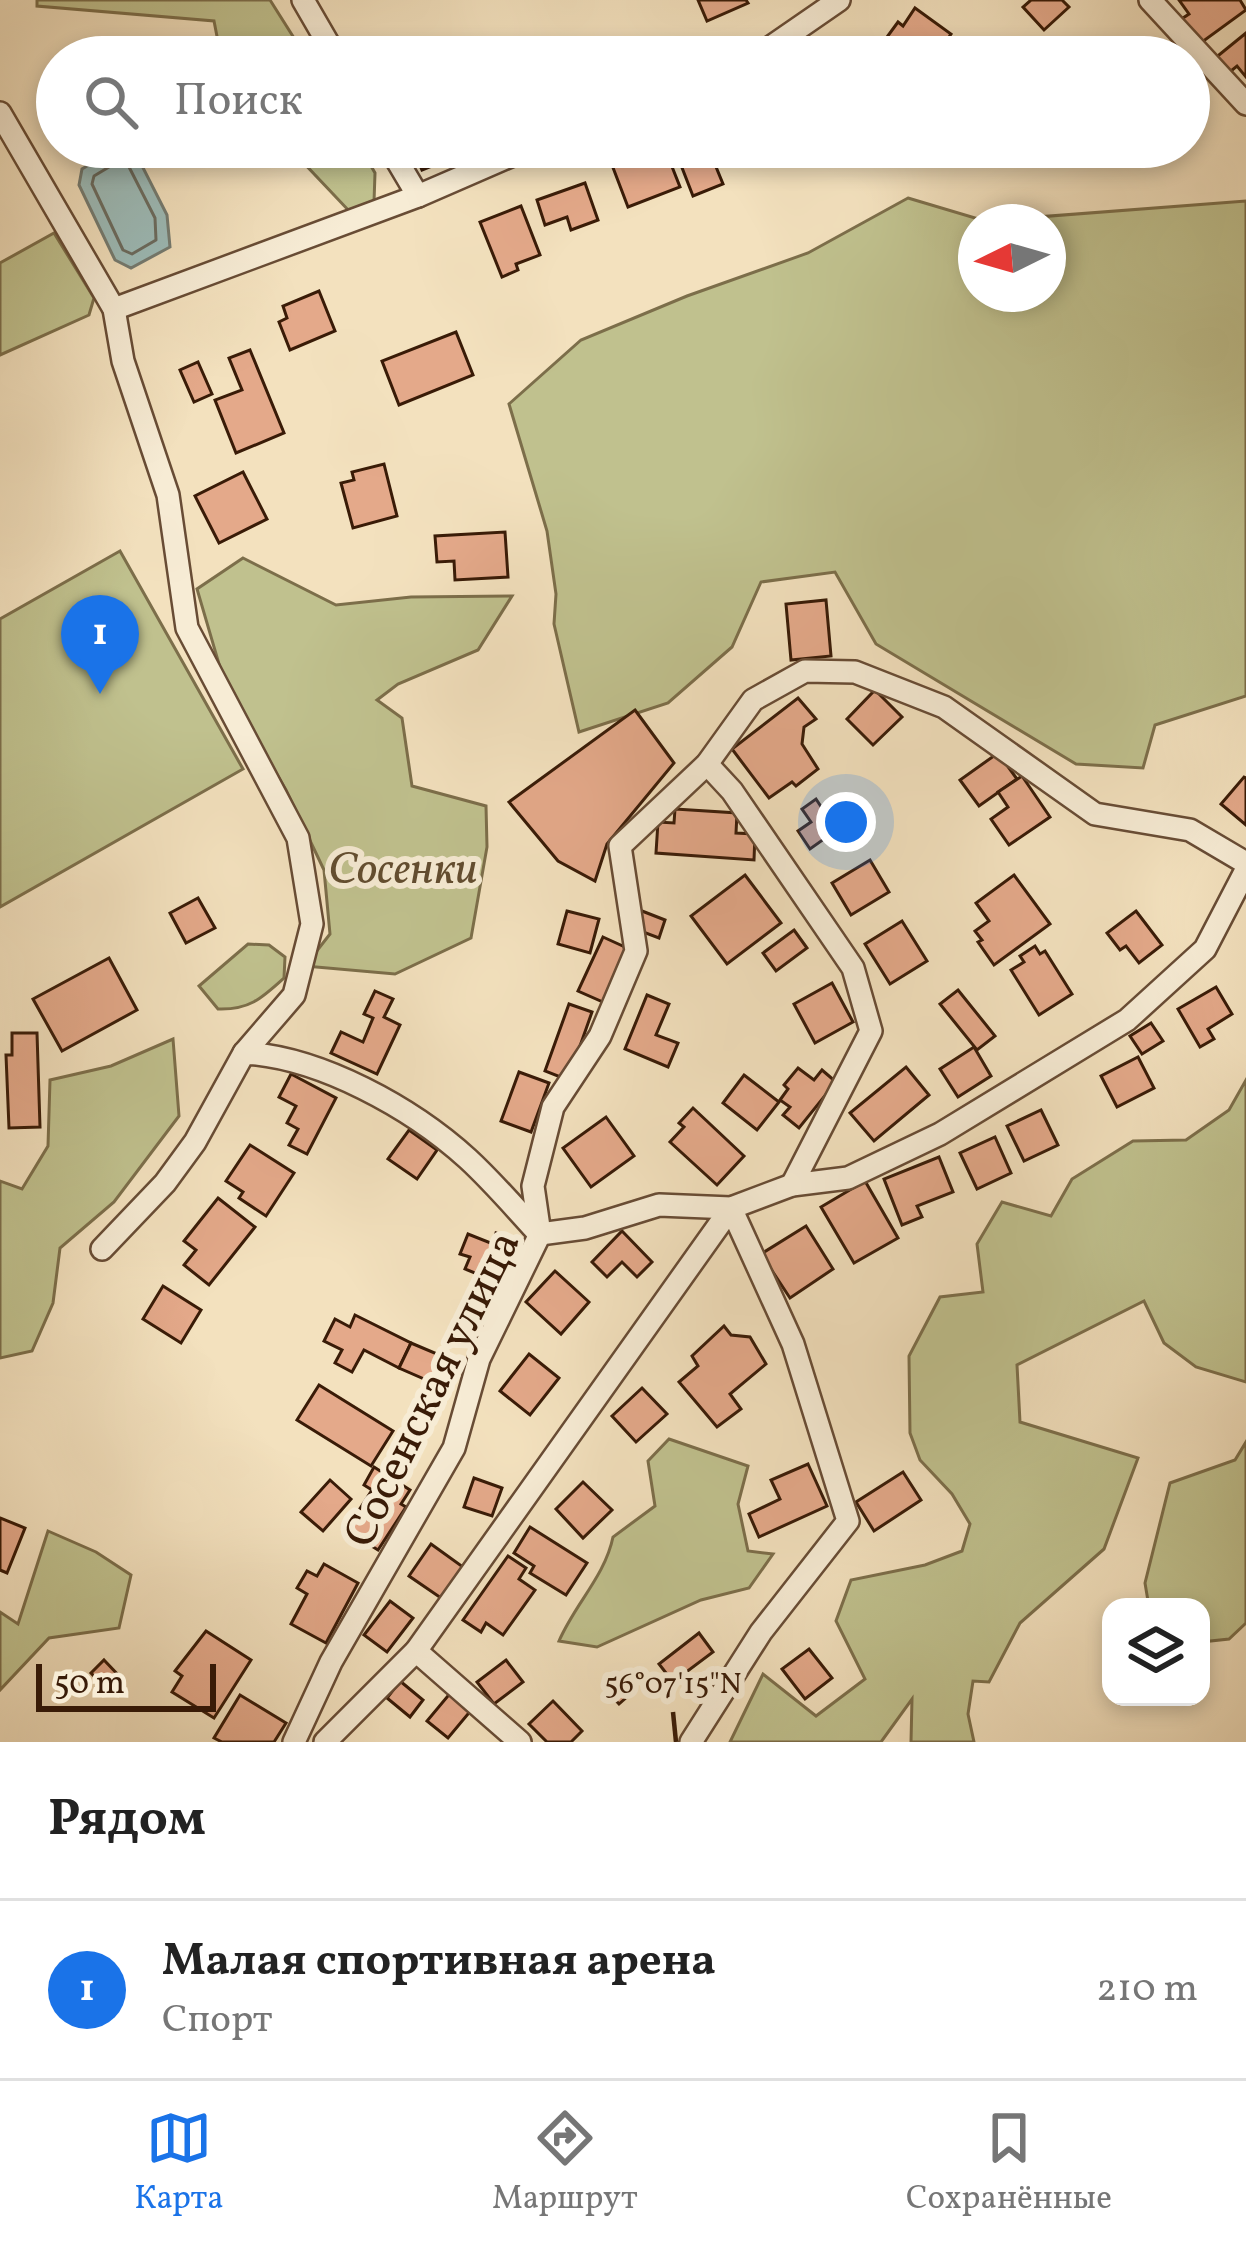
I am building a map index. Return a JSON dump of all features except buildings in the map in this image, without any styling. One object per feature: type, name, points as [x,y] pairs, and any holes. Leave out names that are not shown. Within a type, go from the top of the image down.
[{"type":"street","points":[[303,0],[324,36]]},
{"type":"street","points":[[787,36],[839,0]]},
{"type":"street","points":[[1150,0],[1183,36]]},
{"type":"street","points":[[1210,65],[1246,104]]},
{"type":"street","points":[[0,113],[114,309],[123,361],[168,494],[187,628],[298,838],[312,924],[294,995],[244,1053],[195,1142],[165,1183],[102,1249]]},
{"type":"street","points":[[401,168],[418,196]]},
{"type":"street","points":[[114,309],[483,168]]},
{"type":"street","points":[[540,1234],[533,1186],[553,1107],[600,1036],[636,951],[620,846],[707,764],[753,700],[805,671],[855,672],[944,707],[1095,814],[1190,830],[1246,867]]},
{"type":"street","points":[[707,764],[732,791],[854,968],[871,1031],[791,1185]]},
{"type":"street","name":"Сосенская улица","points":[[294,1742],[331,1662],[454,1448],[479,1359],[540,1234],[585,1228],[659,1204],[731,1208],[791,1185],[848,1178],[940,1134],[1126,1020],[1205,949],[1246,867]]},
{"type":"street","points":[[244,1053],[278,1054],[376,1094],[466,1157],[540,1234]]},
{"type":"street","points":[[325,1742],[416,1651],[731,1208]]},
{"type":"street","points":[[691,1742],[761,1632],[848,1521],[793,1344],[731,1208]]},
{"type":"street","points":[[416,1651],[520,1742]]},
{"type":"green space","points":[[37,0],[270,0],[293,36],[217,36],[214,21],[37,6]]},
{"type":"green space","points":[[308,168],[372,168],[374,202],[351,213]]},
{"type":"green space","points":[[908,198],[958,213],[958,312],[1066,312],[1066,215],[1246,201],[1246,696],[1155,725],[1143,768],[1076,764],[876,644],[835,572],[761,582],[732,647],[668,703],[579,732],[554,624],[556,594],[547,531],[509,404],[581,340],[808,253]]},
{"type":"green space","points":[[54,233],[94,298],[89,315],[0,355],[0,263]]},
{"type":"green space","points":[[120,551],[243,769],[0,907],[0,619]]},
{"type":"green space","name":"Сосенки","points":[[243,558],[336,605],[411,597],[512,596],[478,650],[398,684],[377,700],[402,718],[412,786],[486,806],[487,847],[471,938],[395,974],[305,966],[330,934],[324,870],[286,790],[226,688],[197,589]]},
{"type":"green space","points":[[248,944],[269,945],[285,957],[284,978],[254,1002],[218,1009],[199,986]]},
{"type":"green space","points":[[173,1039],[179,1116],[114,1202],[60,1248],[53,1303],[32,1351],[0,1358],[0,1181],[22,1189],[48,1146],[50,1080],[111,1066]]},
{"type":"green space","points":[[1246,1080],[1246,1382],[1196,1367],[1164,1343],[1144,1301],[1017,1365],[1020,1422],[1138,1458],[1104,1549],[1020,1623],[989,1682],[973,1681],[968,1714],[974,1742],[911,1742],[912,1699],[881,1742],[730,1742],[763,1674],[816,1716],[865,1679],[836,1621],[851,1580],[925,1565],[962,1551],[970,1524],[952,1494],[920,1460],[910,1433],[909,1356],[940,1297],[983,1292],[977,1244],[1002,1202],[1051,1216],[1072,1179],[1133,1141],[1186,1140],[1229,1110]]},
{"type":"green space","points":[[669,1439],[748,1466],[738,1504],[748,1551],[773,1554],[749,1588],[701,1600],[597,1647],[559,1641],[613,1537],[655,1506],[648,1461]]},
{"type":"green space","points":[[1246,1442],[1246,1623],[1229,1639],[1210,1641],[1210,1598],[1148,1598],[1145,1583],[1170,1483],[1235,1460]]},
{"type":"green space","points":[[48,1531],[96,1552],[131,1575],[119,1628],[49,1638],[0,1690],[0,1612],[18,1624]]},
{"type":"water","points":[[143,168],[167,215],[170,247],[131,268],[115,260],[79,185],[82,169]]},
{"type":"place","name":"Малая спортивная арена","points":[[100,694]]}]
